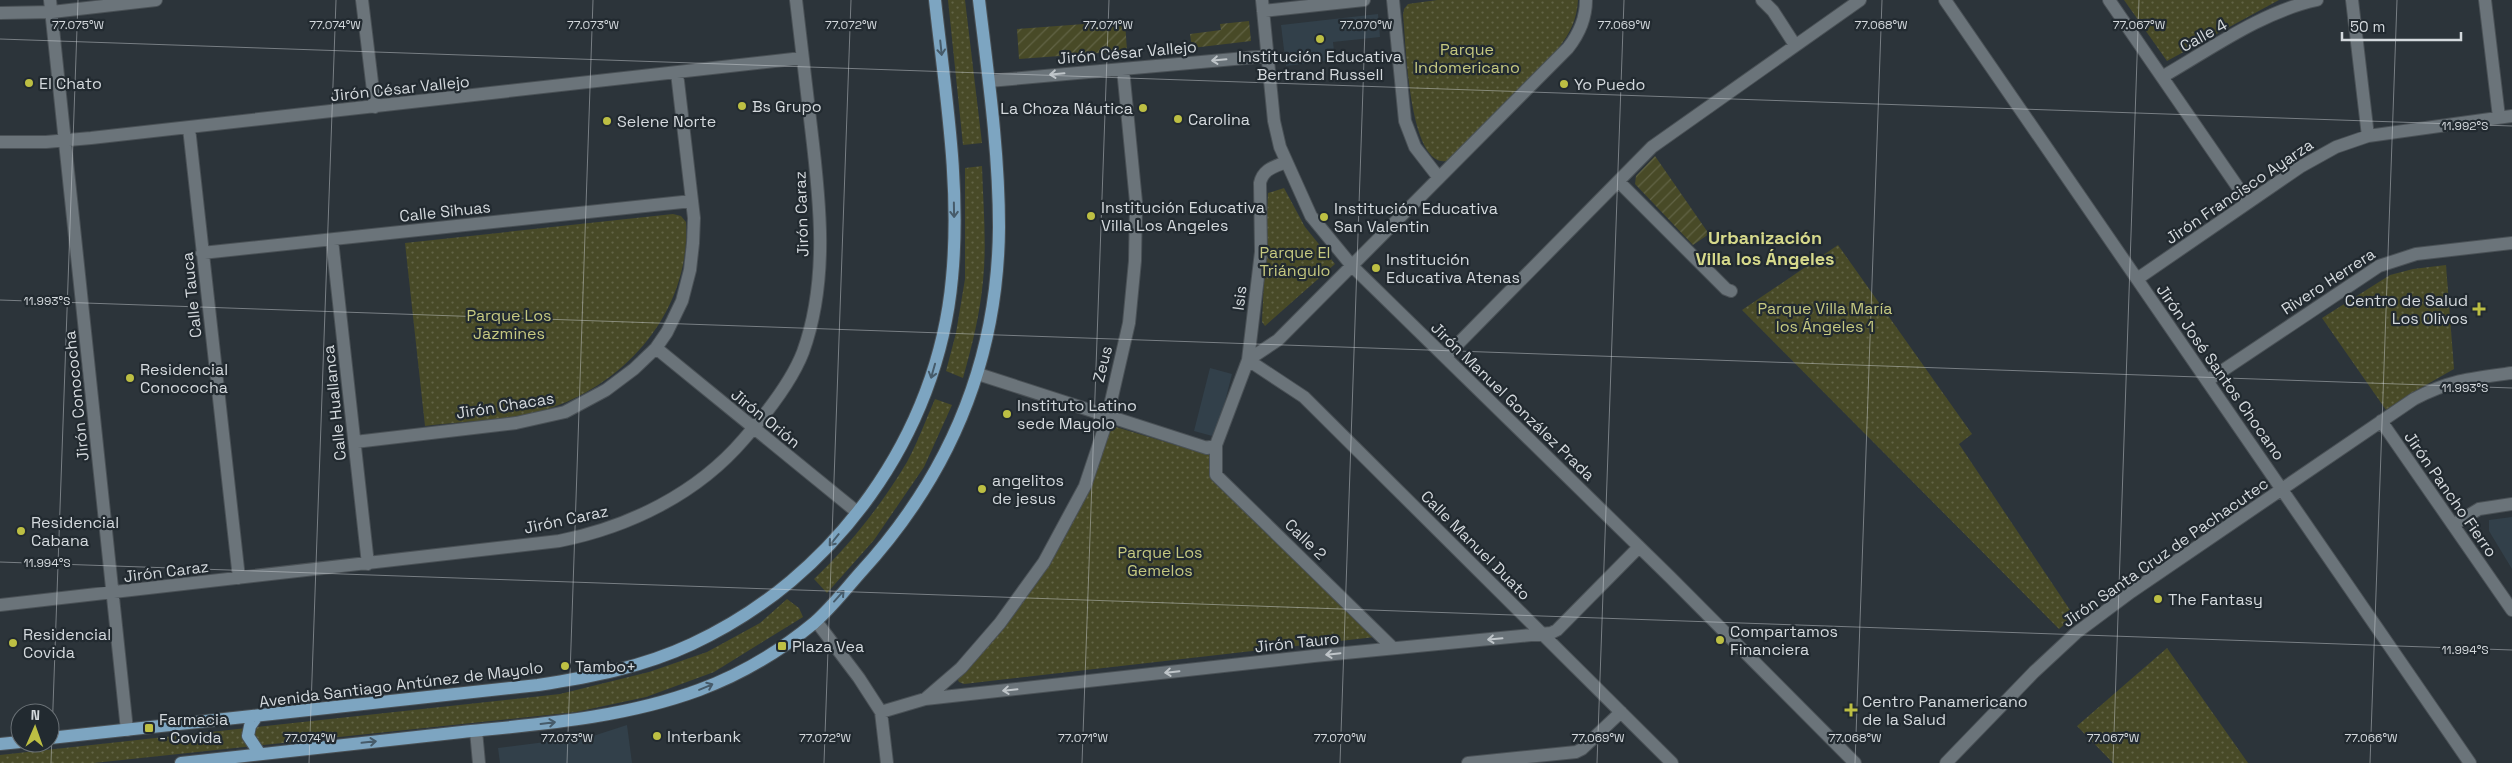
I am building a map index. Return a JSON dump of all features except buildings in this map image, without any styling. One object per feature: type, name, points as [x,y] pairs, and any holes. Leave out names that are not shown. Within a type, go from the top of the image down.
[{"type":"main road","name":"Avenida Santiago Antúnez de Mayolo","points":[[60,737],[538,685],[596,675],[645,662],[692,644],[738,619],[780,591],[824,553],[857,512],[906,442],[929,384],[945,330],[952,278],[954,213],[952,150],[935,0]]},
{"type":"main road","points":[[181,763],[583,719],[697,691],[737,674],[773,652],[816,621],[888,543],[926,488],[959,427],[978,374],[993,306],[999,231],[998,190],[989,81],[979,0]]},
{"type":"main road","points":[[257,716],[250,726],[248,736],[260,754]]},
{"type":"main road","points":[[234,719],[242,727],[245,737],[244,747],[238,757]]},
{"type":"street","points":[[0,13],[51,6],[156,0]]},
{"type":"street","points":[[362,0],[374,107]]},
{"type":"street","name":"Jirón Caraz","points":[[0,605],[539,544],[610,528],[645,513],[699,480],[723,461],[753,429],[789,379],[802,353],[816,303],[820,241],[819,198],[796,0]]},
{"type":"street","points":[[1263,5],[1364,0]]},
{"type":"street","points":[[1393,0],[1405,121],[1415,146],[1439,178]]},
{"type":"street","points":[[1248,360],[1278,340],[1568,48],[1580,30],[1586,0]]},
{"type":"street","points":[[1762,0],[1773,11],[1795,45]]},
{"type":"street","points":[[1445,357],[1620,182],[1652,147],[1860,0]]},
{"type":"street","name":"Jirón José Santos Chocano","points":[[1945,0],[2470,763]]},
{"type":"street","points":[[2109,0],[2248,202]]},
{"type":"street","name":"Calle 4","points":[[2162,77],[2260,22],[2289,8],[2317,0]]},
{"type":"street","points":[[2352,0],[2368,136]]},
{"type":"street","points":[[2485,0],[2506,117]]},
{"type":"street","name":"Jirón Manuel González Prada","points":[[1263,5],[1274,121],[1286,162],[1312,216],[1352,266],[1640,548],[1855,763]]},
{"type":"street","name":"Jirón Conococha","points":[[51,6],[127,730]]},
{"type":"street","name":"Jirón César Vallejo","points":[[989,81],[1268,56]]},
{"type":"street","name":"Jirón César Vallejo","points":[[0,142],[65,141],[802,58]]},
{"type":"street","name":"Zeus","points":[[925,700],[961,668],[1000,623],[1044,562],[1084,486],[1106,423],[1106,414],[1129,323],[1135,261],[1136,202],[1123,69]]},
{"type":"street","name":"Jirón Chacas","points":[[355,442],[516,423],[565,412],[606,390],[634,369],[656,348],[675,318],[686,285],[693,243],[692,201],[678,73]]},
{"type":"street","name":"Jirón Francisco Ayarza","points":[[2137,279],[2248,202],[2323,154],[2368,136],[2506,117]]},
{"type":"street","name":"Calle Tauca","points":[[189,128],[239,578]]},
{"type":"street","name":"Isis","points":[[1216,445],[1248,360],[1261,252],[1260,183],[1262,176],[1268,170],[1286,162]]},
{"type":"street","points":[[1620,182],[1726,289],[1731,291]]},
{"type":"street","name":"Calle Sihuas","points":[[202,253],[692,201]]},
{"type":"street","name":"Calle Huallanca","points":[[332,240],[368,564]]},
{"type":"street","name":"Rivero Herrera","points":[[2208,381],[2379,266],[2416,254],[2512,243]]},
{"type":"street","name":"Jirón Orión","points":[[656,348],[857,512]]},
{"type":"street","name":"Calle Manuel Duato","points":[[1248,360],[1304,397],[1672,763]]},
{"type":"street","name":"Jirón Santa Cruz de Pachacutec","points":[[1946,763],[2034,672],[2076,633],[2282,489],[2381,421],[2438,386],[2512,373]]},
{"type":"street","points":[[978,374],[1208,448],[1216,445]]},
{"type":"street","name":"Jirón Pancho Fierro","points":[[2381,421],[2512,610]]},
{"type":"street","name":"Calle 2","points":[[1216,445],[1216,475],[1393,648]]},
{"type":"street","points":[[2453,525],[2480,508],[2512,504]]},
{"type":"street","name":"Jirón Tauro","points":[[881,712],[925,700],[1393,648],[1544,634],[1557,630],[1640,548]]},
{"type":"street","points":[[816,621],[859,678],[881,712],[887,763]]},
{"type":"street","points":[[1468,763],[1576,752],[1582,749],[1621,712]]},
{"type":"street","points":[[476,731],[479,763]]},
{"type":"shaded area","name":"Institución Educativa Bertrand Russell","points":[[1378,14],[1380,37],[1333,42],[1335,60],[1286,66],[1281,25]]},
{"type":"shaded area","points":[[1210,368],[1232,374],[1216,437],[1194,431]]},
{"type":"shaded area","points":[[2512,517],[2512,569],[2489,531],[2489,520]]},
{"type":"shaded area","points":[[627,725],[632,763],[500,763],[498,748],[593,736]]},
{"type":"green space","points":[[948,0],[965,0],[982,143],[963,145]]},
{"type":"green space","name":"Parque Indomericano","points":[[1437,0],[1578,0],[1572,26],[1558,49],[1447,161],[1434,158],[1424,145],[1417,124],[1408,74],[1403,15],[1404,9],[1408,4]]},
{"type":"green space","points":[[2124,0],[2279,0],[2167,61]]},
{"type":"green space","points":[[1125,21],[1127,51],[1019,59],[1017,29]]},
{"type":"green space","points":[[1249,21],[1251,41],[1192,48],[1190,34],[1221,30],[1220,24]]},
{"type":"green space","points":[[1655,156],[1709,234],[1693,245],[1635,184],[1636,176]]},
{"type":"green space","points":[[982,166],[985,238],[983,281],[980,306],[963,378],[946,371],[956,333],[965,279],[965,168]]},
{"type":"green space","name":"Parque El Triángulo","points":[[1284,188],[1305,227],[1335,264],[1265,326],[1262,322],[1268,193]]},
{"type":"green space","name":"Parque Los Jazmines","points":[[673,214],[681,216],[686,222],[685,254],[678,284],[666,313],[649,338],[628,361],[604,381],[577,397],[548,409],[518,416],[425,426],[405,243]]},
{"type":"green space","name":"Parque Villa María los Ángeles 1","points":[[1838,245],[1972,434],[1959,444],[2074,616],[2059,629],[1742,310]]},
{"type":"green space","points":[[2446,265],[2454,369],[2386,410],[2322,318],[2390,275],[2413,269]]},
{"type":"green space","points":[[935,399],[952,405],[924,467],[874,540],[827,593],[814,579],[865,524],[887,493],[907,462]]},
{"type":"green space","name":"Parque Los Gemelos","points":[[1116,427],[1212,456],[1214,474],[1375,637],[964,684],[959,682],[957,678],[1014,613],[1108,430]]},
{"type":"green space","points":[[787,599],[799,608],[803,617],[714,672],[646,697],[576,712],[94,763],[0,763],[0,755],[60,753],[60,748],[560,694],[649,672],[707,652],[760,623]]},
{"type":"green space","points":[[2167,648],[2248,763],[2113,763],[2077,726]]},
{"type":"place","name":"Institución Educativa Bertrand Russell","points":[[1320,39]]},
{"type":"place","name":"El Chato","points":[[29,83]]},
{"type":"place","name":"Yo Puedo","points":[[1564,84]]},
{"type":"place","name":"Bs Grupo","points":[[742,106]]},
{"type":"place","name":"La Choza Náutica","points":[[1143,108]]},
{"type":"place","name":"Carolina","points":[[1178,119]]},
{"type":"place","name":"Selene Norte","points":[[607,121]]},
{"type":"place","name":"Institución Educativa Villa Los Angeles","points":[[1091,216]]},
{"type":"place","name":"Institución Educativa San Valentin","points":[[1324,217]]},
{"type":"place","name":"Institución Educativa Atenas","points":[[1376,268]]},
{"type":"place","name":"Centro de Salud Los Olivos","points":[[2479,309]]},
{"type":"place","name":"Residencial Conococha","points":[[130,378]]},
{"type":"place","name":"Instituto Latino sede Mayolo","points":[[1007,414]]},
{"type":"place","name":"angelitos de jesus","points":[[982,489]]},
{"type":"place","name":"Residencial Cabana","points":[[21,531]]},
{"type":"place","name":"The Fantasy","points":[[2158,599]]},
{"type":"place","name":"Compartamos Financiera","points":[[1720,640]]},
{"type":"place","name":"Residencial Covida","points":[[13,643]]},
{"type":"place","name":"Plaza Vea","points":[[782,646]]},
{"type":"place","name":"Tambo+","points":[[565,666]]},
{"type":"place","name":"Centro Panamericano de la Salud","points":[[1851,710]]},
{"type":"place","name":"Farmacia - Covida","points":[[149,728]]},
{"type":"place","name":"Interbank","points":[[657,736]]},
{"type":"district","name":"Urbanización Villa los Ángeles","points":[[1765,248]]}]
